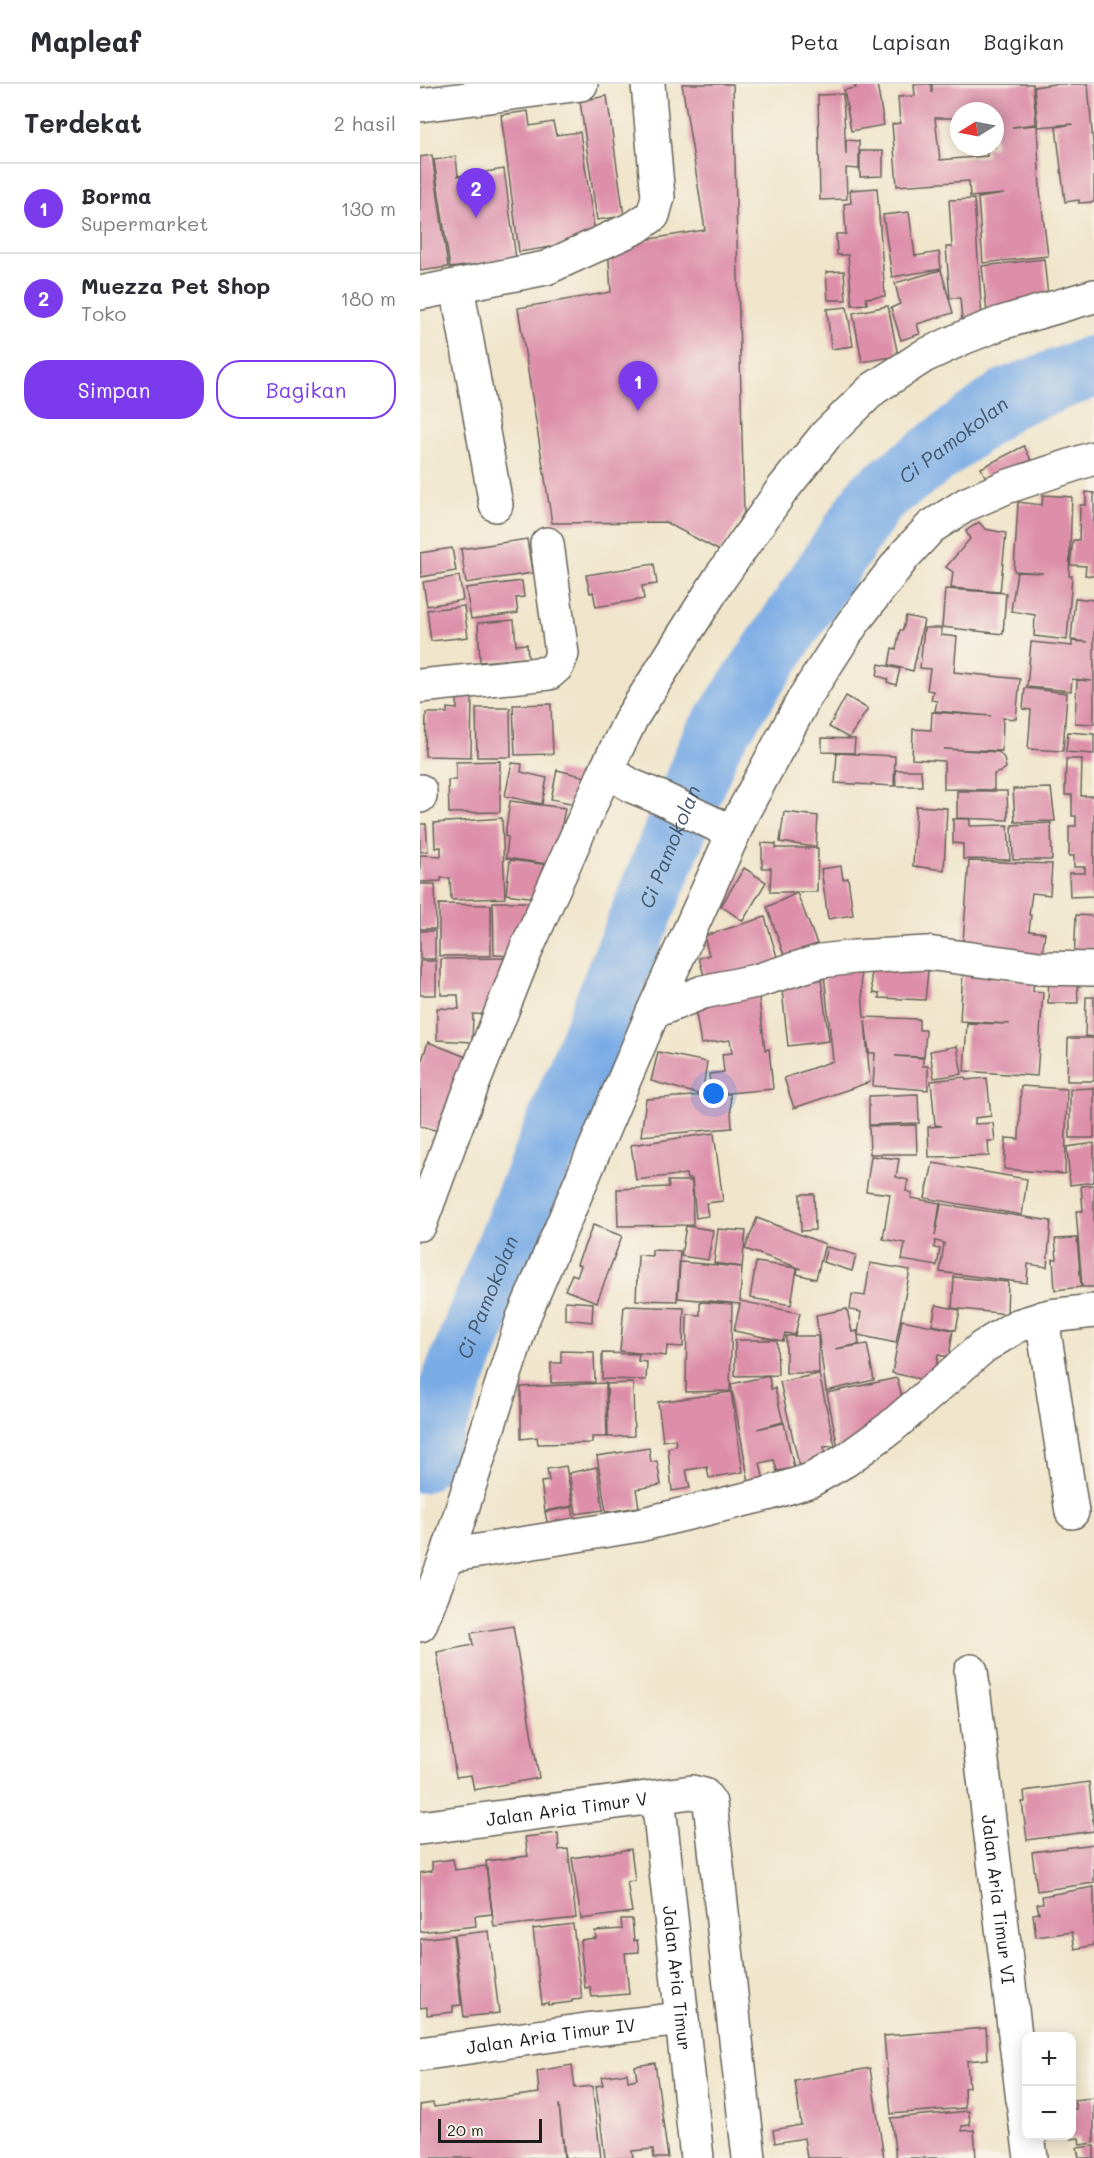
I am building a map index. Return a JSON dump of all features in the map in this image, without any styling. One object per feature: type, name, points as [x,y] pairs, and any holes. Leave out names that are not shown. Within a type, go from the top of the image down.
[{"type":"street","points":[[420,105],[504,89],[581,84]]},
{"type":"street","points":[[420,293],[546,268],[636,227],[653,215],[658,197],[648,84]]},
{"type":"street","points":[[457,286],[496,505]]},
{"type":"street","points":[[421,1219],[526,950],[619,778],[632,717],[720,578],[782,490],[825,435],[873,389],[924,356],[1001,323],[1094,296]]},
{"type":"street","points":[[420,1625],[447,1556],[523,1318],[653,1012],[721,827],[742,812],[805,697],[852,624],[905,555],[931,527],[967,504],[1006,487],[1094,458]]},
{"type":"street","points":[[420,686],[549,673],[557,666],[562,654],[547,544]]},
{"type":"street","points":[[619,778],[721,827]]},
{"type":"street","points":[[420,791],[420,796]]},
{"type":"street","points":[[653,1012],[703,992],[756,981],[821,962],[854,957],[927,953],[1039,968],[1094,969]]},
{"type":"street","points":[[447,1556],[639,1525],[767,1494],[811,1480],[846,1460],[890,1428],[983,1347],[1017,1326],[1042,1318],[1094,1311]]},
{"type":"street","points":[[1042,1318],[1072,1512]]},
{"type":"street","name":"Jalan Aria Timur VI","points":[[971,1671],[1022,2092]]},
{"type":"street","name":"Jalan Aria Timur V","points":[[420,1828],[657,1797],[699,1793],[704,1795],[710,1803],[748,2154]]},
{"type":"street","name":"Jalan Aria Timur","points":[[657,1797],[696,2156]]},
{"type":"street","name":"Jalan Aria Timur IV","points":[[420,2054],[586,2030],[682,2019]]},
{"type":"street","points":[[1028,2140],[1030,2158]]},
{"type":"street","points":[[696,2156],[748,2154]]},
{"type":"building","points":[[682,84],[733,84],[744,513],[720,551],[665,522],[552,523],[518,308],[611,292],[608,246],[705,230]]},
{"type":"building","points":[[855,84],[877,84],[884,125],[851,131],[844,90],[856,88]]},
{"type":"building","points":[[914,84],[931,84],[932,93],[932,84],[1033,84],[1036,124],[1012,127],[1037,125],[1040,191],[1048,256],[983,263],[978,198],[1004,194],[970,197],[969,181],[897,186],[892,124],[900,123],[898,97],[915,96]]},
{"type":"building","points":[[1054,84],[1088,84],[1094,155],[1094,202],[1079,203],[1079,200],[1065,202],[1056,127],[1073,124],[1038,127],[1034,87]]},
{"type":"building","points":[[843,94],[846,155],[846,140],[859,141],[859,169],[846,168],[847,199],[820,200],[818,95]]},
{"type":"building","points":[[607,96],[624,216],[597,220],[580,101]]},
{"type":"building","points":[[528,111],[530,126],[553,122],[556,135],[580,132],[596,240],[519,252],[501,115]]},
{"type":"building","points":[[860,151],[883,151],[883,176],[860,177]]},
{"type":"building","points":[[432,155],[448,267],[420,271],[420,157]]},
{"type":"building","points":[[456,157],[458,176],[504,169],[516,259],[450,268],[434,160]]},
{"type":"building","points":[[877,188],[885,296],[866,298],[867,304],[852,305],[848,255],[837,255],[836,234],[846,234],[844,204],[851,203],[850,190]]},
{"type":"building","points":[[974,199],[982,319],[962,321],[960,298],[950,298],[946,247],[952,247],[949,200]]},
{"type":"building","points":[[909,212],[915,256],[939,252],[941,269],[892,277],[883,215]]},
{"type":"building","points":[[1044,259],[1049,306],[987,313],[982,266]]},
{"type":"building","points":[[941,270],[953,313],[917,324],[920,334],[901,340],[891,308],[900,304],[895,283]]},
{"type":"building","points":[[844,271],[846,300],[828,300],[826,272]]},
{"type":"building","points":[[888,306],[898,356],[862,362],[853,313]]},
{"type":"building","points":[[847,307],[853,346],[831,349],[827,309]]},
{"type":"building","points":[[1024,446],[1035,468],[996,482],[993,474],[986,478],[981,468]]},
{"type":"building","points":[[1086,492],[1094,493],[1094,576],[1085,575],[1086,566],[1070,565],[1073,540],[1079,540],[1080,505],[1086,505]]},
{"type":"building","points":[[1043,495],[1072,497],[1069,576],[1072,576],[1067,640],[1034,636],[1035,615],[1011,611],[1017,572],[1043,573],[1014,571],[1018,502],[1042,505]]},
{"type":"building","points":[[979,522],[985,529],[1006,533],[1000,592],[951,588],[953,572],[946,567],[970,539],[966,531]]},
{"type":"building","points":[[527,539],[532,573],[466,583],[461,549]]},
{"type":"building","points":[[452,548],[456,571],[421,577],[420,553]]},
{"type":"building","points":[[654,564],[657,584],[642,586],[644,599],[596,607],[586,575]]},
{"type":"building","points":[[459,576],[463,600],[427,606],[423,582]]},
{"type":"building","points":[[522,581],[524,597],[516,598],[518,613],[471,619],[466,588]]},
{"type":"building","points":[[945,589],[1006,593],[1003,634],[942,627]]},
{"type":"building","points":[[1075,598],[1094,600],[1094,724],[1075,723],[1077,680],[1092,681],[1072,679],[1071,691],[1027,687],[1031,642],[1072,646],[1072,641],[1088,642],[1071,640]]},
{"type":"building","points":[[464,606],[468,637],[431,641],[427,610]]},
{"type":"building","points":[[906,616],[924,620],[913,671],[889,665],[892,648],[896,649]]},
{"type":"building","points":[[514,620],[516,645],[527,644],[528,658],[480,662],[478,623]]},
{"type":"building","points":[[924,628],[941,628],[941,635],[957,637],[954,672],[1020,679],[1016,719],[1003,718],[1002,751],[944,749],[999,752],[1004,758],[1006,768],[994,774],[994,790],[944,789],[944,761],[912,759],[913,729],[931,730],[932,712],[991,716],[935,711],[937,701],[931,700],[933,691],[927,690],[930,669],[920,668]]},
{"type":"building","points":[[879,664],[900,669],[896,685],[887,682],[888,679],[877,676]]},
{"type":"building","points":[[1025,688],[1067,693],[1063,751],[1028,749],[1031,710],[1023,709]]},
{"type":"building","points":[[457,694],[472,695],[471,757],[425,756],[426,713],[447,713],[447,708],[457,709]]},
{"type":"building","points":[[846,696],[868,709],[849,738],[829,727]]},
{"type":"building","points":[[551,704],[553,754],[515,755],[513,705]]},
{"type":"building","points":[[476,708],[510,708],[511,757],[477,757]]},
{"type":"building","points":[[1068,732],[1094,734],[1094,754],[1066,752]]},
{"type":"building","points":[[822,738],[855,739],[854,753],[822,752]]},
{"type":"building","points":[[837,753],[895,756],[894,786],[835,783]]},
{"type":"building","points":[[1066,759],[1082,759],[1081,796],[1094,796],[1094,896],[1070,897],[1069,873],[1085,873],[1085,867],[1074,867],[1074,856],[1069,856],[1069,826],[1076,826],[1076,816],[1072,816],[1072,795],[1065,795]]},
{"type":"building","points":[[500,761],[500,812],[449,813],[448,780],[456,780],[456,762]]},
{"type":"building","points":[[512,763],[522,764],[521,772],[547,778],[542,804],[505,796]]},
{"type":"building","points":[[557,770],[586,777],[580,805],[551,799]]},
{"type":"building","points":[[895,770],[921,770],[922,786],[896,786]]},
{"type":"building","points":[[1051,788],[1055,821],[1015,822],[1013,789]]},
{"type":"building","points":[[957,791],[1007,791],[1008,820],[957,818]]},
{"type":"building","points":[[510,801],[565,808],[555,865],[506,858],[508,837],[505,836]]},
{"type":"building","points":[[916,806],[947,808],[944,870],[913,866]]},
{"type":"building","points":[[784,812],[818,816],[816,847],[780,842]]},
{"type":"building","points":[[502,818],[505,898],[451,900],[450,878],[420,882],[420,855],[441,856],[441,847],[435,848],[434,823]]},
{"type":"building","points":[[953,819],[970,819],[970,826],[1008,825],[1010,860],[963,859],[963,844],[953,843]]},
{"type":"building","points":[[1051,823],[1052,860],[1013,860],[1012,825]]},
{"type":"building","points":[[420,824],[426,824],[428,851],[420,852]]},
{"type":"building","points":[[762,843],[776,844],[776,848],[818,848],[817,892],[770,892],[771,868],[762,868]]},
{"type":"building","points":[[510,860],[556,866],[544,899],[506,894]]},
{"type":"building","points":[[969,861],[1052,864],[1050,895],[1032,893],[1029,915],[1031,915],[1029,931],[1045,933],[1041,963],[962,955]]},
{"type":"building","points":[[841,866],[843,879],[848,878],[853,915],[828,919],[821,869]]},
{"type":"building","points":[[744,868],[766,882],[743,921],[721,906]]},
{"type":"building","points":[[420,884],[435,884],[436,929],[420,929]]},
{"type":"building","points":[[797,893],[821,954],[785,958],[767,907]]},
{"type":"building","points":[[493,902],[538,902],[519,956],[494,955]]},
{"type":"building","points":[[439,904],[491,905],[491,956],[439,956]]},
{"type":"building","points":[[1076,915],[1094,916],[1094,965],[1074,964]]},
{"type":"building","points":[[765,917],[779,963],[707,986],[699,958],[709,955],[704,936]]},
{"type":"building","points":[[420,931],[435,931],[435,959],[420,959]]},
{"type":"building","points":[[508,958],[493,1015],[473,1014],[472,1042],[437,1040],[437,1008],[459,1009],[458,995],[441,995],[441,959]]},
{"type":"building","points":[[420,961],[436,961],[436,995],[420,995]]},
{"type":"building","points":[[869,961],[929,961],[925,1000],[879,998],[879,994],[873,993]]},
{"type":"building","points":[[860,966],[864,1017],[919,1019],[919,1030],[926,1030],[924,1057],[895,1056],[923,1058],[923,1066],[928,1066],[928,1090],[873,1086],[875,1053],[869,1053],[865,1020],[870,1082],[794,1108],[784,1078],[833,1061],[824,974]]},
{"type":"building","points":[[963,970],[993,971],[992,979],[1034,980],[1033,991],[1043,992],[1037,1076],[964,1071],[967,1023],[1010,1024],[960,1021]]},
{"type":"building","points":[[820,971],[829,1041],[788,1046],[781,981]]},
{"type":"building","points":[[1049,972],[1077,972],[1078,1003],[1048,1003]]},
{"type":"building","points":[[758,990],[765,1050],[769,1049],[773,1089],[717,1094],[730,1094],[732,1128],[641,1136],[646,1099],[711,1095],[709,1074],[724,1072],[722,1054],[732,1053],[730,1040],[701,1044],[694,1002]]},
{"type":"building","points":[[1086,997],[1094,997],[1094,1037],[1085,1036]]},
{"type":"building","points":[[1068,1038],[1094,1038],[1094,1081],[1067,1081]]},
{"type":"building","points":[[428,1042],[466,1057],[442,1132],[420,1126],[420,1066]]},
{"type":"building","points":[[957,1046],[962,1074],[934,1078],[930,1051]]},
{"type":"building","points":[[658,1052],[707,1062],[702,1095],[651,1081]]},
{"type":"building","points":[[965,1077],[966,1080],[987,1078],[991,1116],[975,1118],[975,1124],[993,1123],[995,1141],[988,1141],[989,1156],[929,1157],[928,1127],[942,1126],[935,1125],[931,1081]]},
{"type":"building","points":[[1021,1086],[1067,1089],[1065,1174],[1004,1169],[1006,1138],[1019,1139]]},
{"type":"building","points":[[1094,1088],[1094,1138],[1070,1138],[1070,1089]]},
{"type":"building","points":[[918,1094],[919,1123],[869,1125],[869,1096]]},
{"type":"building","points":[[916,1125],[917,1154],[870,1154],[869,1126]]},
{"type":"building","points":[[714,1133],[723,1201],[706,1203],[708,1216],[696,1218],[692,1179],[687,1179],[686,1174],[636,1180],[631,1145]]},
{"type":"building","points":[[1094,1143],[1094,1182],[1070,1185],[1067,1147]]},
{"type":"building","points":[[871,1156],[899,1159],[896,1177],[908,1180],[906,1191],[912,1193],[911,1198],[940,1203],[935,1236],[941,1204],[1051,1221],[1047,1267],[1028,1264],[1027,1283],[940,1272],[944,1243],[935,1241],[934,1248],[940,1249],[937,1266],[902,1260],[905,1243],[883,1239],[890,1194],[866,1191]]},
{"type":"building","points":[[933,1163],[1027,1179],[1022,1215],[925,1198]]},
{"type":"building","points":[[668,1181],[692,1181],[693,1225],[618,1226],[617,1189],[669,1187]]},
{"type":"building","points":[[1094,1185],[1094,1287],[1082,1287],[1076,1211],[1083,1211],[1081,1186]]},
{"type":"building","points":[[800,1194],[814,1194],[815,1230],[801,1231]]},
{"type":"building","points":[[757,1218],[825,1244],[816,1279],[797,1274],[798,1268],[802,1269],[745,1249]]},
{"type":"building","points":[[593,1225],[622,1236],[597,1302],[565,1290],[572,1274],[577,1276],[581,1266],[577,1264]]},
{"type":"building","points":[[686,1226],[713,1230],[708,1260],[681,1256]]},
{"type":"building","points":[[718,1229],[746,1231],[742,1267],[714,1263]]},
{"type":"building","points":[[1077,1238],[1081,1287],[1055,1290],[1053,1259],[1057,1259],[1055,1239]]},
{"type":"building","points":[[827,1247],[856,1255],[852,1271],[823,1262]]},
{"type":"building","points":[[652,1250],[680,1251],[677,1301],[636,1300],[638,1255],[652,1256]]},
{"type":"building","points":[[680,1262],[742,1267],[740,1301],[800,1313],[795,1335],[785,1333],[783,1341],[734,1331],[740,1304],[678,1298]]},
{"type":"building","points":[[756,1262],[797,1268],[791,1305],[750,1298]]},
{"type":"building","points":[[870,1263],[910,1270],[896,1343],[858,1335],[861,1312],[850,1310],[852,1294],[865,1296]]},
{"type":"building","points":[[954,1277],[1008,1282],[1007,1314],[952,1308]]},
{"type":"building","points":[[565,1301],[593,1303],[592,1322],[565,1319]]},
{"type":"building","points":[[700,1302],[732,1304],[730,1391],[686,1392],[687,1314],[700,1315]]},
{"type":"building","points":[[936,1305],[960,1310],[956,1330],[932,1325]]},
{"type":"building","points":[[624,1306],[684,1308],[683,1347],[667,1346],[666,1356],[620,1351]]},
{"type":"building","points":[[847,1309],[852,1332],[857,1331],[859,1344],[835,1349],[867,1344],[874,1380],[826,1391],[816,1315]]},
{"type":"building","points":[[902,1320],[953,1330],[949,1357],[938,1355],[934,1382],[892,1373]]},
{"type":"building","points":[[786,1336],[818,1336],[819,1373],[786,1373]]},
{"type":"building","points":[[735,1340],[777,1340],[778,1375],[735,1376]]},
{"type":"building","points":[[561,1351],[594,1352],[595,1382],[551,1383],[551,1363],[561,1363]]},
{"type":"building","points":[[602,1353],[639,1354],[638,1361],[647,1362],[646,1380],[602,1379]]},
{"type":"building","points":[[819,1374],[835,1446],[824,1447],[826,1460],[799,1465],[780,1382]]},
{"type":"building","points":[[769,1376],[771,1389],[775,1388],[783,1422],[757,1429],[784,1423],[794,1468],[777,1471],[774,1460],[760,1463],[765,1485],[750,1488],[731,1384]]},
{"type":"building","points":[[897,1378],[904,1405],[839,1453],[827,1393]]},
{"type":"building","points":[[606,1383],[607,1437],[592,1437],[592,1443],[538,1444],[537,1437],[521,1439],[521,1387]]},
{"type":"building","points":[[633,1383],[634,1436],[608,1437],[607,1384]]},
{"type":"building","points":[[731,1392],[743,1472],[709,1478],[707,1467],[686,1470],[690,1488],[672,1491],[668,1448],[676,1446],[675,1439],[663,1441],[658,1402]]},
{"type":"building","points":[[649,1448],[651,1462],[657,1461],[661,1485],[636,1489],[639,1507],[606,1512],[597,1456]]},
{"type":"building","points":[[566,1466],[573,1506],[545,1511],[541,1482],[549,1481],[547,1469]]},
{"type":"building","points":[[597,1467],[603,1510],[576,1514],[569,1473]]},
{"type":"building","points":[[572,1507],[576,1526],[549,1531],[545,1512]]},
{"type":"building","points":[[513,1626],[539,1778],[474,1790],[471,1775],[456,1777],[437,1652],[473,1645],[471,1633]]},
{"type":"building","points":[[1089,1782],[1094,1831],[1027,1840],[1022,1802],[1025,1802],[1024,1791]]},
{"type":"building","points":[[558,1833],[559,1850],[568,1849],[576,1918],[494,1927],[486,1861],[528,1856],[525,1837]]},
{"type":"building","points":[[1094,1844],[1094,1883],[1037,1891],[1032,1852]]},
{"type":"building","points":[[631,1849],[635,1881],[627,1882],[632,1912],[581,1919],[572,1858]]},
{"type":"building","points":[[453,1859],[455,1870],[486,1866],[492,1914],[475,1916],[476,1926],[420,1932],[420,1873],[432,1871],[432,1862]]},
{"type":"building","points":[[1094,1887],[1094,1945],[1075,1949],[1072,1932],[1036,1937],[1033,1914],[1039,1913],[1037,1904],[1043,1903],[1042,1896]]},
{"type":"building","points":[[621,1919],[632,1919],[634,1941],[637,1940],[639,1952],[625,1953],[629,1994],[592,1997],[590,1987],[585,1988],[580,1940],[596,1938],[595,1931],[622,1929]]},
{"type":"building","points":[[573,1924],[582,1999],[542,2004],[533,1929]]},
{"type":"building","points":[[489,1931],[499,2013],[464,2017],[454,1935]]},
{"type":"building","points":[[453,1935],[461,2005],[453,2006],[453,2012],[427,2015],[427,2007],[420,2008],[420,1939]]},
{"type":"building","points":[[986,2028],[988,2059],[967,2061],[969,2087],[964,2088],[965,2108],[891,2114],[884,2036]]},
{"type":"building","points":[[655,2063],[668,2158],[654,2158],[653,2149],[632,2151],[633,2158],[605,2158],[596,2086],[603,2085],[601,2077],[627,2073],[628,2081],[637,2079],[635,2066]]},
{"type":"building","points":[[572,2065],[575,2088],[592,2086],[601,2158],[565,2158],[559,2104],[564,2158],[420,2158],[420,2105],[433,2103],[434,2107],[539,2093],[537,2071]]},
{"type":"building","points":[[870,2068],[884,2158],[807,2158],[804,2138],[775,2143],[773,2130],[801,2125],[795,2081]]},
{"type":"building","points":[[1094,2098],[1094,2143],[1080,2145],[1079,2138],[1076,2138],[1076,2100]]},
{"type":"building","points":[[969,2111],[970,2125],[962,2126],[962,2131],[974,2130],[976,2158],[896,2158],[891,2118]]},
{"type":"building","points":[[1094,2146],[1094,2158],[1079,2158],[1077,2148]]},
{"type":"waterway","name":"Ci Pamokolan","points":[[420,1462],[711,743],[876,497],[1007,399],[1094,366]]},
{"type":"place","name":"Muezza Pet Shop","points":[[476,218]]},
{"type":"place","name":"Borma","points":[[638,411]]}]
